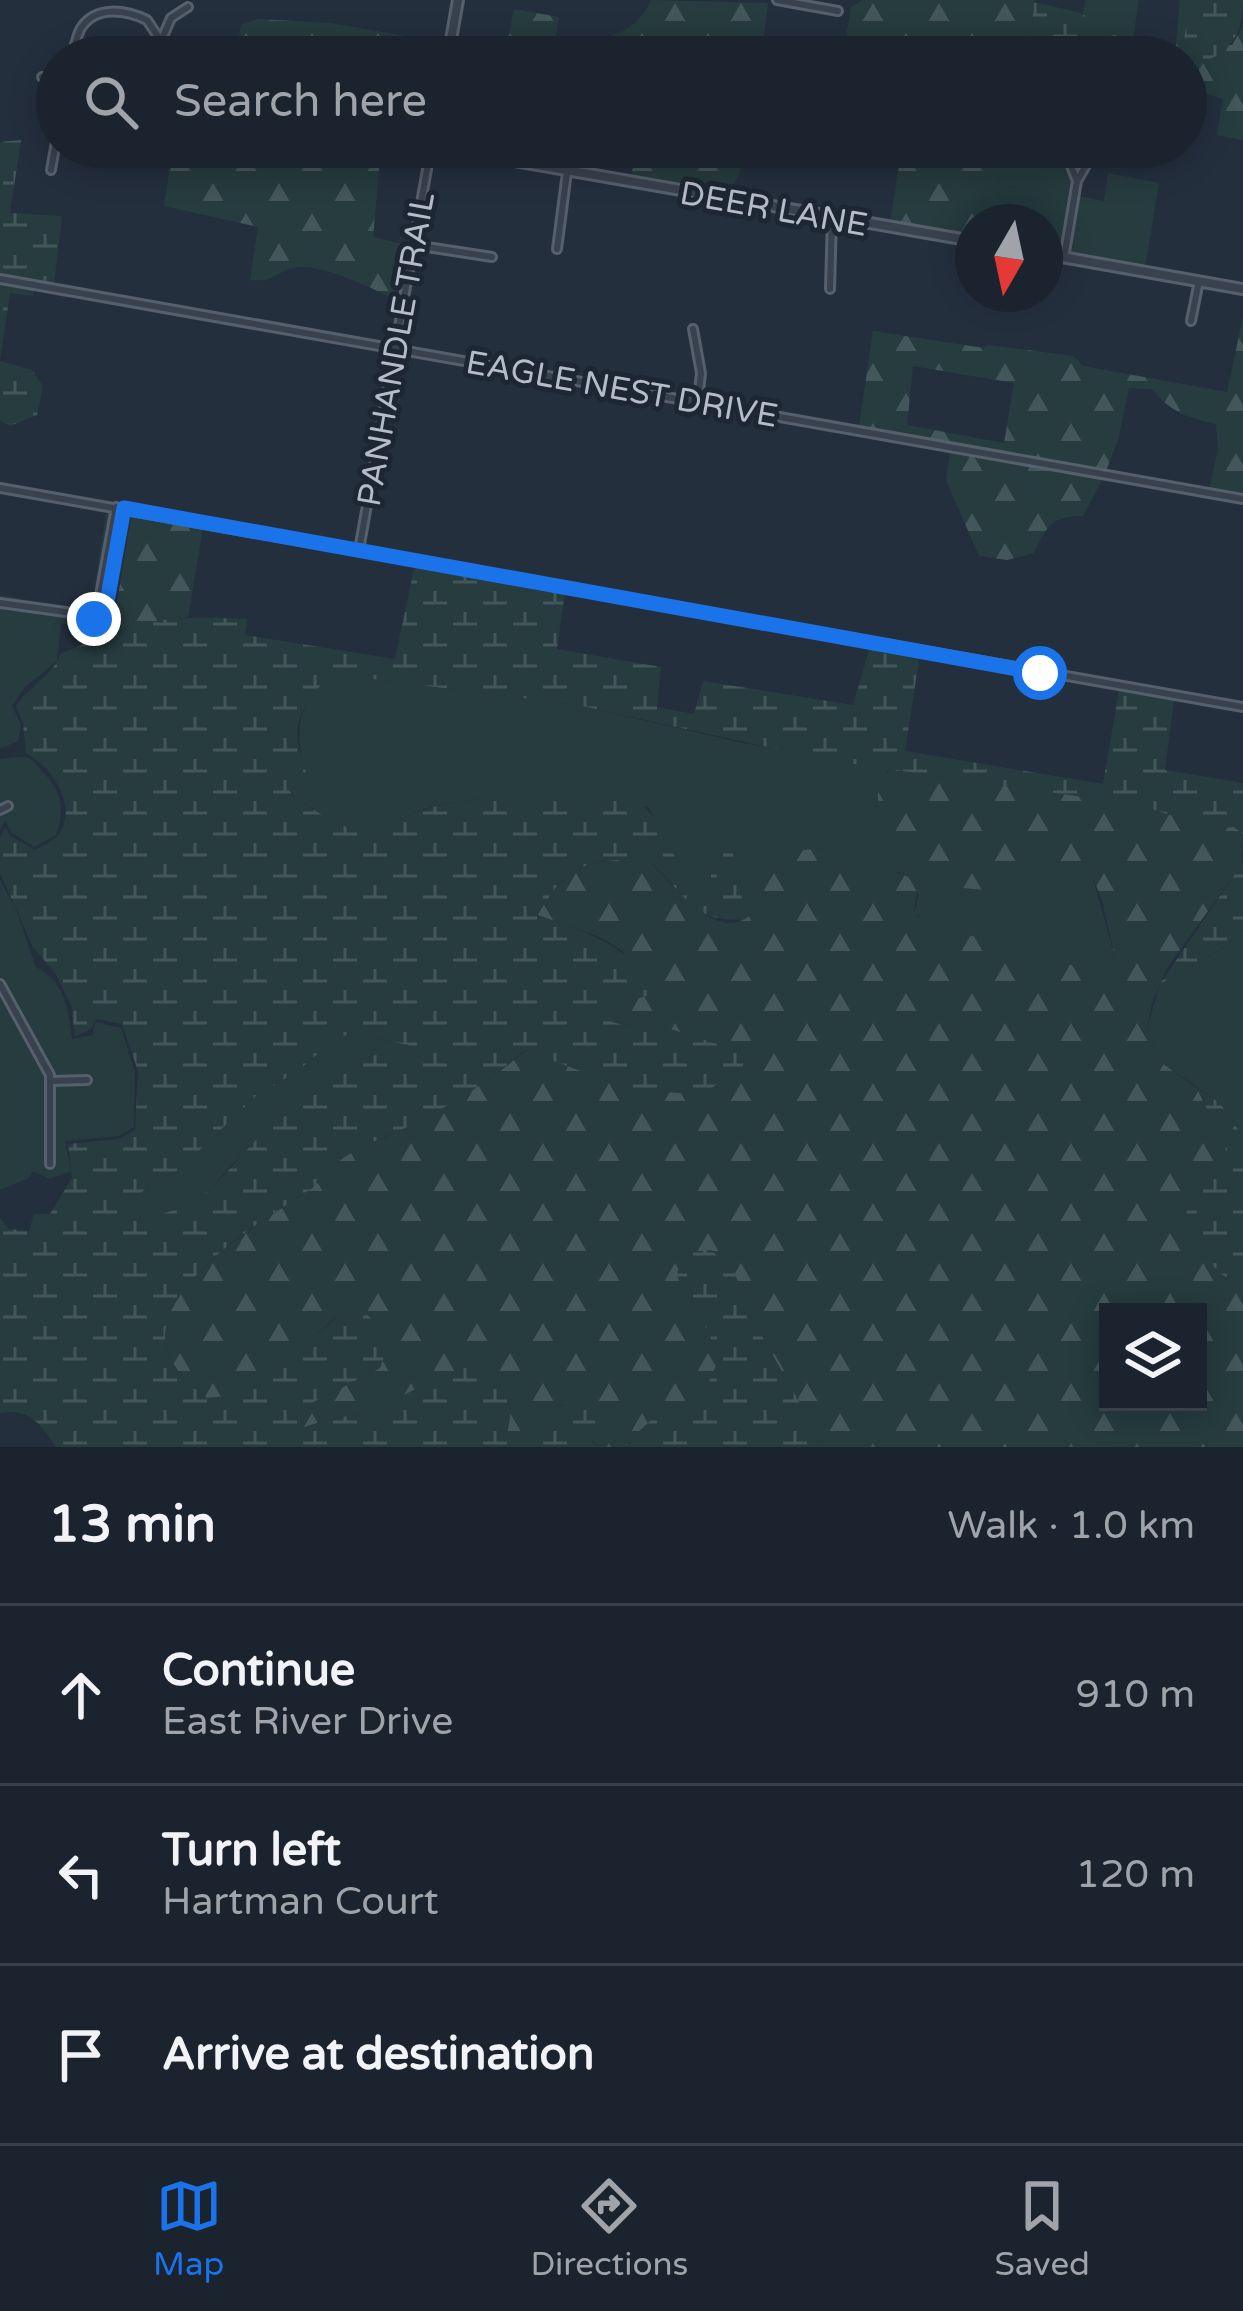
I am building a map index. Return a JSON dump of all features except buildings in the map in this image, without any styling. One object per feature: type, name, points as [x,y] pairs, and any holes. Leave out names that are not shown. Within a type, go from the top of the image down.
[{"type":"street","points":[[452,36],[458,0]]},
{"type":"street","points":[[777,0],[838,11]]},
{"type":"street","points":[[163,36],[171,18],[188,7]]},
{"type":"street","points":[[79,36],[86,21],[105,11],[147,20],[158,36]]},
{"type":"street","name":"PANHANDLE TRAIL","points":[[359,550],[428,168]]},
{"type":"street","name":"DEER LANE","points":[[545,168],[955,239]]},
{"type":"street","points":[[557,249],[567,172]]},
{"type":"street","points":[[1077,181],[1064,258],[1243,289]]},
{"type":"street","points":[[830,289],[832,218]]},
{"type":"street","points":[[414,245],[492,257]]},
{"type":"street","name":"EAGLE NEST DRIVE","points":[[0,279],[1243,499]]},
{"type":"street","points":[[1191,321],[1199,281]]},
{"type":"street","points":[[693,328],[701,373],[698,400]]},
{"type":"street","points":[[0,488],[1243,707]]},
{"type":"street","points":[[0,603],[99,619],[105,613],[120,508]]},
{"type":"street","points":[[0,984],[44,1059],[50,1081],[50,1164]]},
{"type":"street","points":[[50,1081],[87,1080]]},
{"type":"green space","points":[[651,0],[768,3],[764,36],[609,36],[623,31]]},
{"type":"green space","points":[[863,0],[1034,0],[1031,36],[846,36],[851,7]]},
{"type":"green space","points":[[1085,0],[1139,0],[1134,36],[1111,34],[1083,15]]},
{"type":"green space","points":[[1180,0],[1192,0],[1184,36],[1177,36]]},
{"type":"green space","points":[[1192,0],[1243,0],[1237,34],[1216,56],[1207,60],[1207,36],[1184,36]]},
{"type":"green space","points":[[1034,2],[1081,13],[1118,36],[1032,36]]},
{"type":"green space","points":[[514,9],[559,17],[556,36],[508,36]]},
{"type":"green space","points":[[256,19],[330,23],[405,36],[239,36],[241,25]]},
{"type":"green space","points":[[1243,26],[1243,140],[1217,135],[1223,99],[1207,94],[1207,46],[1232,45]]},
{"type":"green space","points":[[21,140],[10,213],[62,216],[54,284],[0,275],[0,142]]},
{"type":"green space","points":[[170,168],[379,168],[373,237],[411,246],[402,302],[318,269],[293,268],[269,279],[250,280],[258,227],[164,206]]},
{"type":"green space","points":[[632,168],[740,168],[728,196],[631,179]]},
{"type":"green space","points":[[899,168],[1001,168],[995,204],[955,204],[955,234],[890,223]]},
{"type":"green space","points":[[1001,168],[1068,168],[1072,186],[1063,241],[1063,204],[995,204]]},
{"type":"green space","points":[[1108,173],[1159,183],[1145,268],[1068,255],[1078,196],[1104,201]]},
{"type":"green space","points":[[0,283],[34,289],[33,296],[10,293],[0,361]]},
{"type":"green space","points":[[1243,317],[1243,495],[1209,489],[1218,450],[1216,424],[1180,413],[1152,389],[1129,388],[1106,471],[859,426],[873,331],[1073,356],[1083,366],[1227,392]],"holes":[[[913,366],[1014,383],[1004,443],[907,425]]]},
{"type":"green space","points":[[0,361],[32,370],[43,386],[37,415],[10,426],[0,420]]},
{"type":"green space","points":[[950,451],[1103,478],[1083,516],[1051,524],[1034,553],[1007,560],[979,556],[946,480]]},
{"type":"green space","points":[[128,513],[203,527],[188,617],[112,633],[131,518]]},
{"type":"green space","points":[[106,514],[128,518],[109,635],[102,639],[96,628],[61,623],[57,661],[24,688],[12,706],[21,725],[18,741],[0,749],[0,595],[91,611]]},
{"type":"green space","points":[[415,564],[565,592],[557,649],[661,667],[657,707],[694,714],[703,681],[853,705],[870,647],[919,660],[905,751],[1103,784],[1119,691],[1174,699],[1165,770],[1243,783],[1243,834],[1234,827],[1212,828],[1138,805],[827,760],[577,705],[333,674],[302,713],[298,742],[307,781],[289,790],[316,811],[356,831],[377,838],[412,814],[495,797],[637,802],[655,820],[701,904],[711,877],[710,836],[730,839],[746,919],[726,919],[698,910],[645,858],[581,868],[559,884],[538,915],[605,942],[644,977],[653,994],[617,996],[603,1011],[612,1022],[631,1027],[657,1025],[724,1046],[753,1046],[741,1069],[702,1094],[631,1090],[525,1050],[451,1103],[340,1160],[312,1188],[208,1263],[176,1302],[167,1323],[169,1357],[182,1376],[207,1398],[237,1395],[341,1314],[345,1300],[360,1303],[388,1344],[380,1368],[302,1408],[304,1427],[370,1410],[477,1364],[507,1393],[507,1434],[529,1438],[563,1403],[589,1399],[596,1425],[592,1442],[598,1447],[56,1447],[27,1415],[0,1413],[0,1218],[8,1229],[29,1231],[34,1214],[50,1214],[72,1178],[68,1144],[119,1139],[135,1130],[138,1071],[122,1024],[96,1019],[91,1029],[75,1036],[71,1005],[55,973],[33,947],[0,873],[0,838],[5,827],[10,836],[35,850],[59,834],[66,811],[53,777],[26,753],[16,706],[53,668],[60,654],[135,626],[172,619],[247,619],[245,635],[395,659]],"holes":[[[359,1035],[408,1045],[430,1058],[378,1054],[350,1063],[257,1139],[212,1188],[185,1206],[150,1218],[108,1223],[154,1181],[179,1170],[256,1096],[298,1071],[338,1036]]]},
{"type":"green space","points":[[333,674],[577,705],[743,743],[891,767],[886,773],[891,825],[902,846],[923,867],[940,881],[1040,867],[1053,861],[1093,878],[1115,958],[1108,974],[951,932],[914,913],[919,895],[900,872],[882,871],[821,849],[766,879],[763,902],[746,919],[737,884],[711,877],[702,905],[685,883],[649,808],[625,803],[532,796],[468,800],[416,812],[377,838],[368,835],[316,811],[289,789],[306,781],[299,735],[304,710]]},
{"type":"green space","points":[[30,758],[53,784],[60,801],[56,835],[34,847],[12,833],[5,821],[0,831],[0,759]]},
{"type":"green space","points":[[891,767],[1138,805],[1212,828],[1234,827],[1243,834],[1242,864],[1167,968],[1147,1029],[1162,1063],[1197,1088],[1226,1149],[1194,1191],[1214,1267],[1243,1293],[1243,1447],[825,1447],[765,1342],[734,1273],[677,1276],[710,1335],[717,1364],[700,1401],[657,1415],[623,1447],[598,1447],[563,1403],[529,1438],[506,1434],[505,1394],[477,1364],[370,1410],[304,1428],[302,1408],[380,1368],[341,1314],[262,1381],[235,1395],[207,1398],[177,1370],[166,1343],[170,1311],[202,1270],[248,1231],[312,1188],[345,1156],[451,1103],[526,1050],[631,1090],[702,1094],[752,1047],[724,1046],[657,1025],[632,1027],[612,1022],[602,1011],[617,996],[639,998],[623,951],[600,937],[537,915],[559,885],[581,868],[645,858],[697,909],[728,923],[744,919],[759,906],[779,853],[825,850],[918,881],[914,912],[918,917],[1015,951],[1108,974],[1115,958],[1093,878],[1053,861],[1040,867],[1025,886],[972,889],[941,881],[908,856],[889,831],[879,804],[881,782]]},
{"type":"green space","points":[[1243,862],[1243,930],[1226,946],[1160,984]]},
{"type":"green space","points":[[0,880],[36,967],[53,980],[64,998],[72,1039],[93,1035],[95,1022],[121,1028],[135,1072],[134,1127],[119,1136],[65,1141],[71,1171],[50,1179],[33,1171],[29,1178],[0,1190]]},
{"type":"green space","points":[[1243,930],[1243,1137],[1220,1103],[1162,1063],[1147,1029],[1160,984],[1226,946]]},
{"type":"green space","points":[[359,1035],[408,1045],[433,1059],[378,1054],[350,1063],[231,1165],[212,1188],[185,1206],[150,1218],[106,1224],[154,1181],[179,1170],[256,1096],[298,1071],[338,1036]]},
{"type":"green space","points":[[1197,1088],[1220,1103],[1243,1137],[1243,1293],[1181,1228],[1194,1191],[1226,1149]]},
{"type":"green space","points":[[711,1250],[734,1273],[765,1342],[825,1447],[623,1447],[656,1415],[700,1400],[717,1364],[710,1335],[677,1276],[681,1254]]},
{"type":"route","points":[[94,619],[105,613],[124,508],[1040,673]]}]
